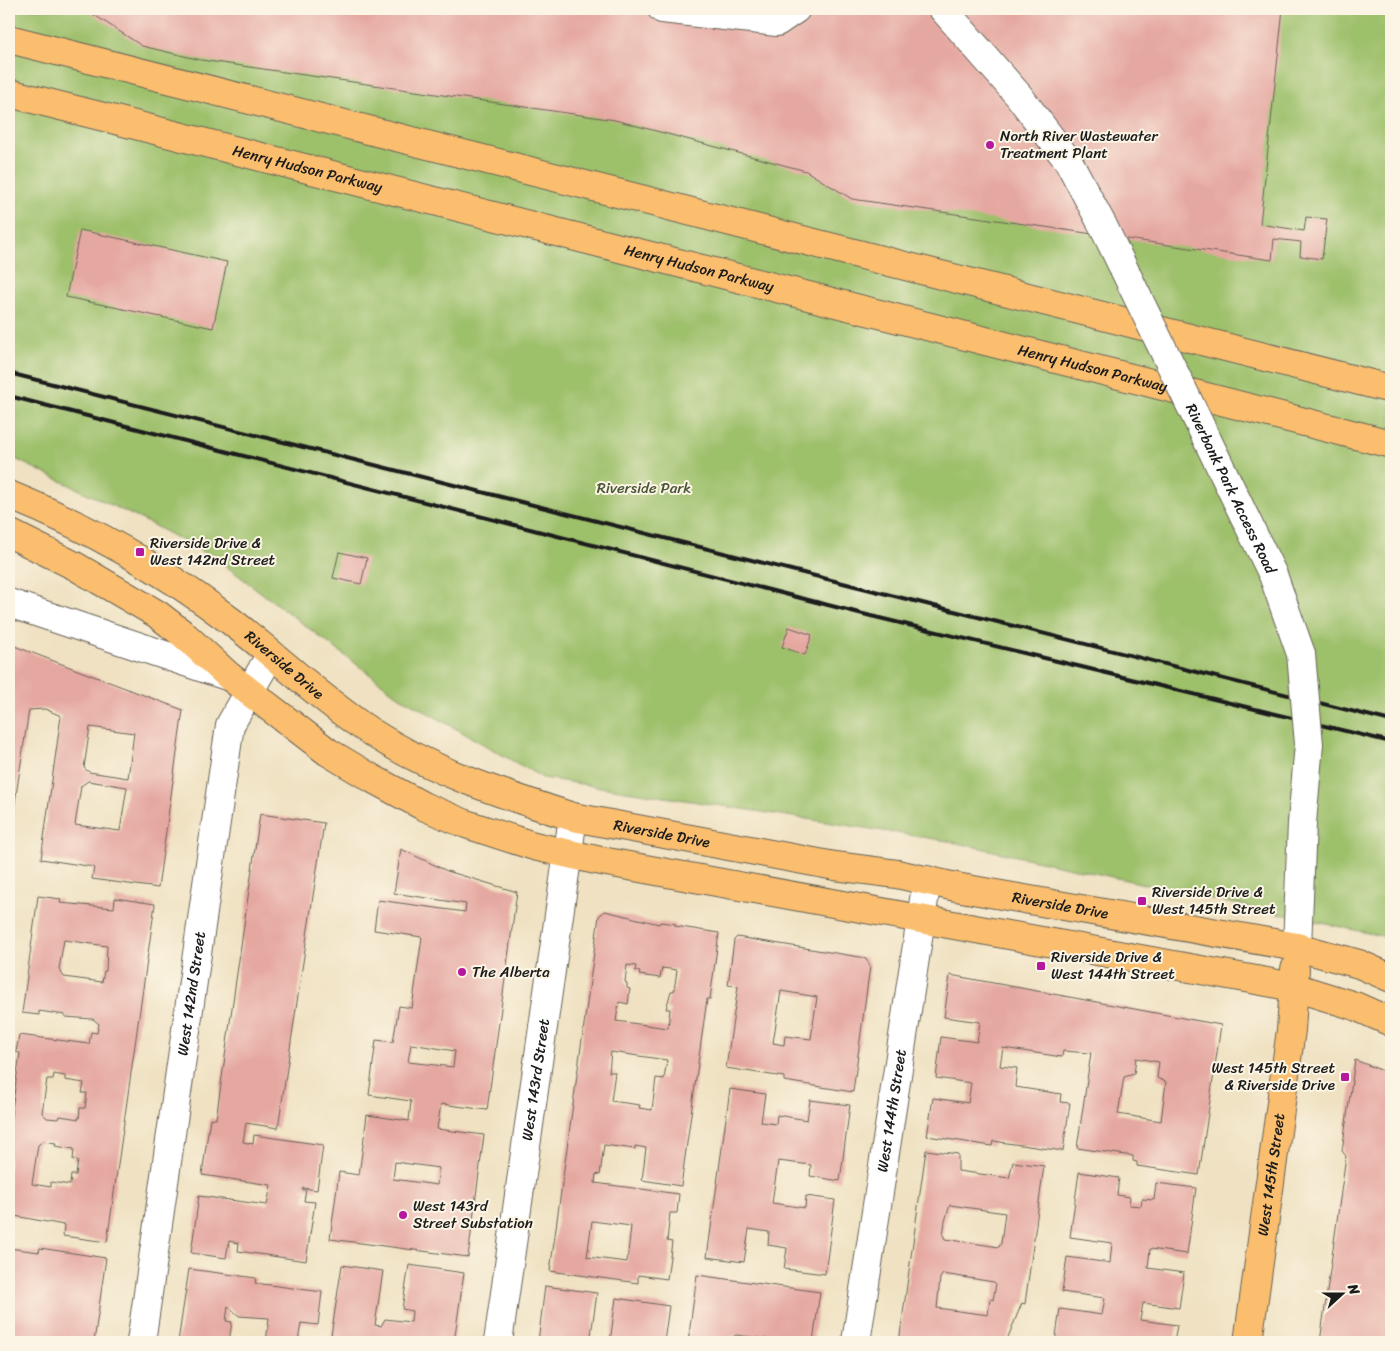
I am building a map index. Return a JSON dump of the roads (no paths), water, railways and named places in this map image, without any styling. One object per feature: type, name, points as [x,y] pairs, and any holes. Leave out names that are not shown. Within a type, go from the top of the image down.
[{"type":"main road","points":[[9,39],[1391,389]]},
{"type":"main road","name":"Henry Hudson Parkway","points":[[9,93],[1391,444]]},
{"type":"main road","name":"Riverside Drive","points":[[9,495],[93,534],[152,567],[232,622],[360,724],[410,754],[442,771],[573,817],[835,866],[927,880],[956,887],[1296,947],[1359,964],[1391,978]]},
{"type":"main road","points":[[9,533],[76,566],[157,614],[240,684],[328,752],[423,806],[466,824],[567,854],[1294,987],[1355,1006],[1391,1022]]},
{"type":"main road","name":"West 145th Street","points":[[1248,1342],[1290,1040],[1296,947]]},
{"type":"street","points":[[662,9],[777,22],[796,9]]},
{"type":"street","name":"Riverbank Park Access Road","points":[[943,9],[1019,96],[1069,162],[1103,226],[1273,575],[1301,654],[1309,744],[1302,823],[1296,947]]},
{"type":"street","points":[[9,603],[240,684]]},
{"type":"street","name":"West 142nd Street","points":[[141,1342],[230,725],[240,684],[271,654]]},
{"type":"street","name":"West 143rd Street","points":[[498,1342],[573,817]]},
{"type":"street","name":"West 144th Street","points":[[856,1342],[927,880]]},
{"type":"railway","points":[[9,373],[1391,721]]},
{"type":"railway","points":[[9,396],[867,615],[1391,742]]},
{"type":"place","name":"North River Wastewater Treatment Plant","points":[[990,145]]},
{"type":"place","name":"Riverside Drive & West 142nd Street","points":[[140,552]]},
{"type":"place","name":"Riverside Drive & West 145th Street","points":[[1142,901]]},
{"type":"place","name":"Riverside Drive & West 144th Street","points":[[1041,966]]},
{"type":"place","name":"The Alberta","points":[[462,972]]},
{"type":"place","name":"West 145th Street & Riverside Drive","points":[[1345,1077]]},
{"type":"place","name":"West 143rd Street Substation","points":[[403,1215]]},
{"type":"park label","name":"Riverside Park","points":[[644,488]]}]
